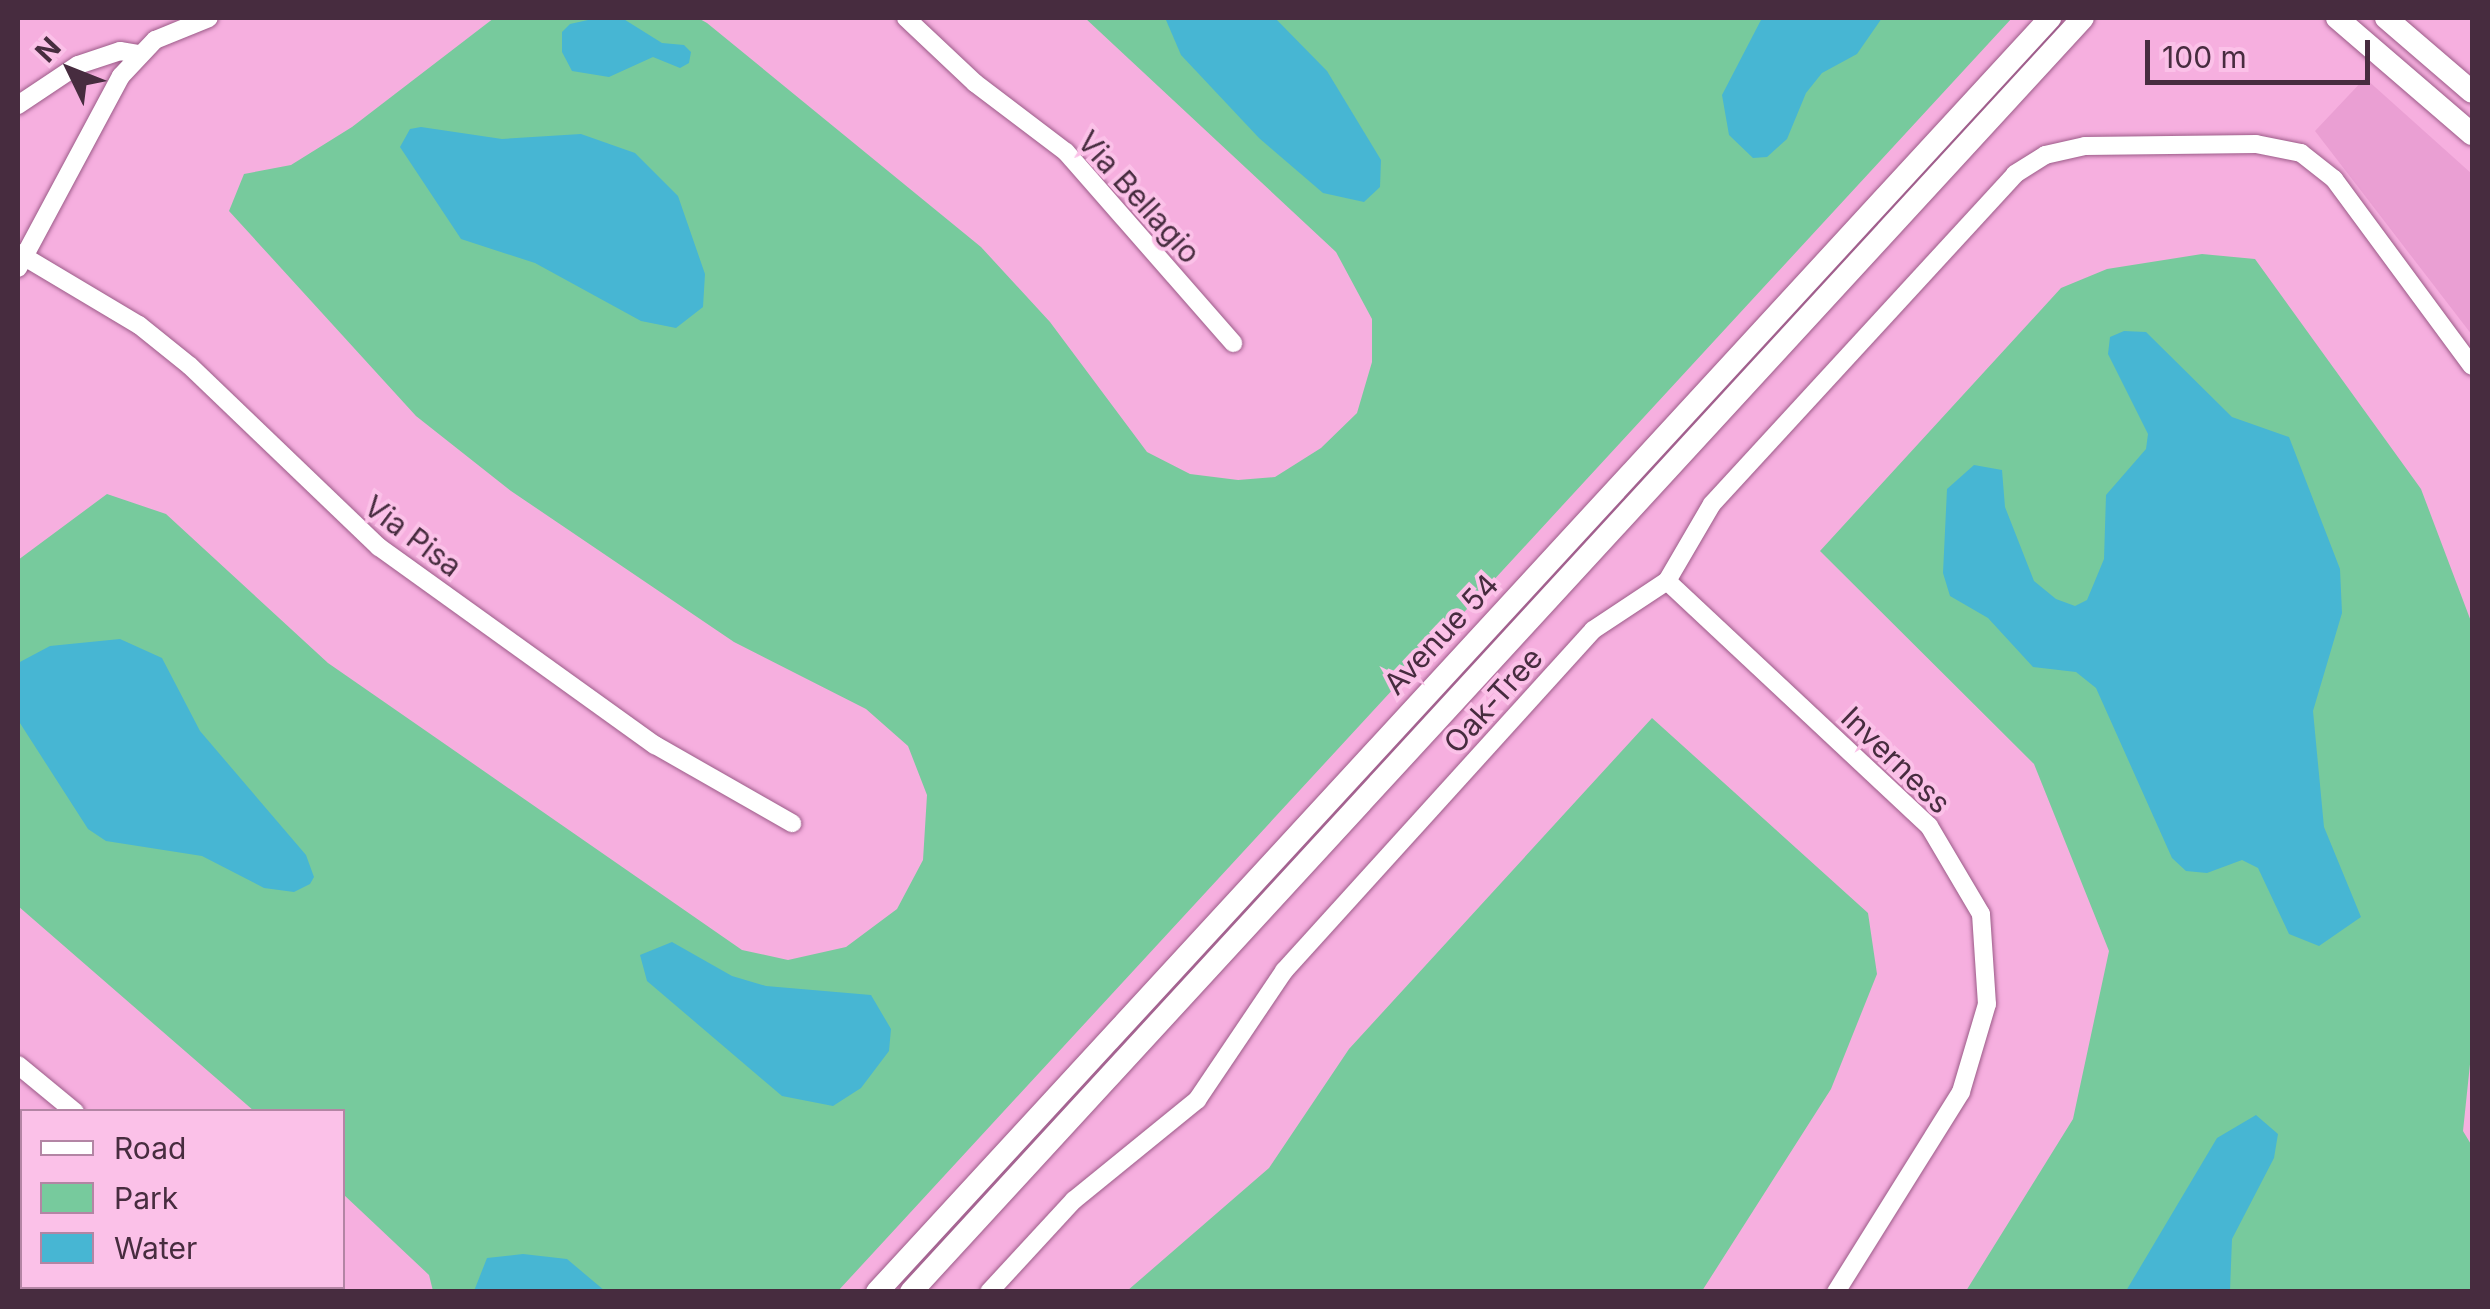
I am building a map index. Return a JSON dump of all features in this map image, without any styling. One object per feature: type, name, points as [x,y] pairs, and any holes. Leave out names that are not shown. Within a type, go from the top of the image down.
[{"type":"street","points":[[21,260],[84,140],[138,54],[209,18]]},
{"type":"street","name":"Via Bellagio","points":[[906,18],[975,83],[1066,152],[1232,344]]},
{"type":"street","name":"Avenue 54","points":[[877,1292],[2050,18]]},
{"type":"street","name":"Avenue 54","points":[[911,1292],[2082,18]]},
{"type":"street","points":[[2338,18],[2472,134]]},
{"type":"street","points":[[2386,18],[2472,92]]},
{"type":"street","points":[[18,105],[78,66],[120,51],[138,54]]},
{"type":"street","name":"Oak-Tree","points":[[989,1292],[1074,1200],[1197,1100],[1284,971],[1593,630],[1667,581],[1712,504],[2014,174],[2045,155],[2085,146],[2256,144],[2300,153],[2334,179],[2472,366]]},
{"type":"street","name":"Via Pisa","points":[[21,260],[138,325],[190,366],[379,548],[655,744],[792,823]]},
{"type":"street","name":"Inverness","points":[[1667,581],[1929,826],[1981,914],[1987,1004],[1961,1092],[1836,1292]]},
{"type":"street","points":[[18,1065],[71,1109]]},
{"type":"shaded area","points":[[2365,78],[2472,174],[2472,335],[2315,131]]},
{"type":"green space","points":[[494,18],[698,18],[981,247],[1050,322],[1147,452],[1190,474],[1238,480],[1275,477],[1321,448],[1357,413],[1372,362],[1372,319],[1336,252],[1085,18],[2012,18],[838,1291],[433,1291],[429,1275],[345,1196],[345,1109],[252,1109],[18,906],[18,560],[107,494],[166,514],[328,663],[742,950],[788,960],[846,947],[897,909],[923,860],[927,795],[908,746],[866,709],[734,642],[511,491],[416,416],[229,211],[244,174],[291,165],[352,127]]},
{"type":"green space","points":[[2202,254],[2255,259],[2421,489],[2472,624],[2472,1045],[2463,1131],[2472,1146],[2472,1291],[1966,1291],[2073,1119],[2109,951],[2034,764],[1820,551],[2061,288],[2107,269]]},
{"type":"green space","points":[[1652,718],[1868,913],[1877,974],[1831,1089],[1702,1291],[1127,1291],[1269,1168],[1349,1049]]},
{"type":"green space","points":[[18,1219],[20,1289],[90,1291],[18,1291]]},
{"type":"water","points":[[622,18],[662,43],[684,45],[691,52],[689,63],[680,68],[653,57],[609,77],[572,71],[562,52],[562,32],[570,24]]},
{"type":"water","points":[[1275,18],[1327,71],[1381,160],[1380,187],[1364,202],[1323,193],[1259,138],[1181,55],[1166,20]]},
{"type":"water","points":[[1762,18],[1882,18],[1857,54],[1822,73],[1806,93],[1787,139],[1767,157],[1753,158],[1729,135],[1722,95]]},
{"type":"water","points":[[421,127],[502,139],[581,134],[635,153],[678,196],[705,274],[703,307],[676,328],[641,321],[535,263],[461,239],[400,147],[410,129]]},
{"type":"water","points":[[2124,331],[2146,332],[2232,417],[2289,437],[2340,569],[2342,613],[2313,711],[2324,827],[2361,917],[2319,946],[2289,934],[2258,868],[2242,860],[2207,873],[2186,871],[2172,858],[2096,688],[2076,672],[2033,667],[1988,618],[1950,596],[1943,573],[1947,489],[1974,465],[2002,470],[2005,507],[2034,581],[2056,599],[2075,606],[2087,600],[2104,559],[2106,495],[2146,449],[2148,434],[2108,354],[2110,337]]},
{"type":"water","points":[[120,639],[162,658],[200,731],[306,855],[314,877],[310,884],[294,892],[264,888],[202,856],[106,841],[88,829],[18,720],[18,663],[50,646]]},
{"type":"water","points":[[672,942],[732,976],[766,986],[871,995],[891,1029],[889,1051],[861,1088],[833,1106],[782,1096],[647,981],[640,955]]},
{"type":"water","points":[[2256,1115],[2278,1134],[2274,1158],[2232,1239],[2230,1291],[2126,1291],[2217,1138]]},
{"type":"water","points":[[523,1254],[567,1259],[605,1291],[474,1291],[487,1258]]}]
